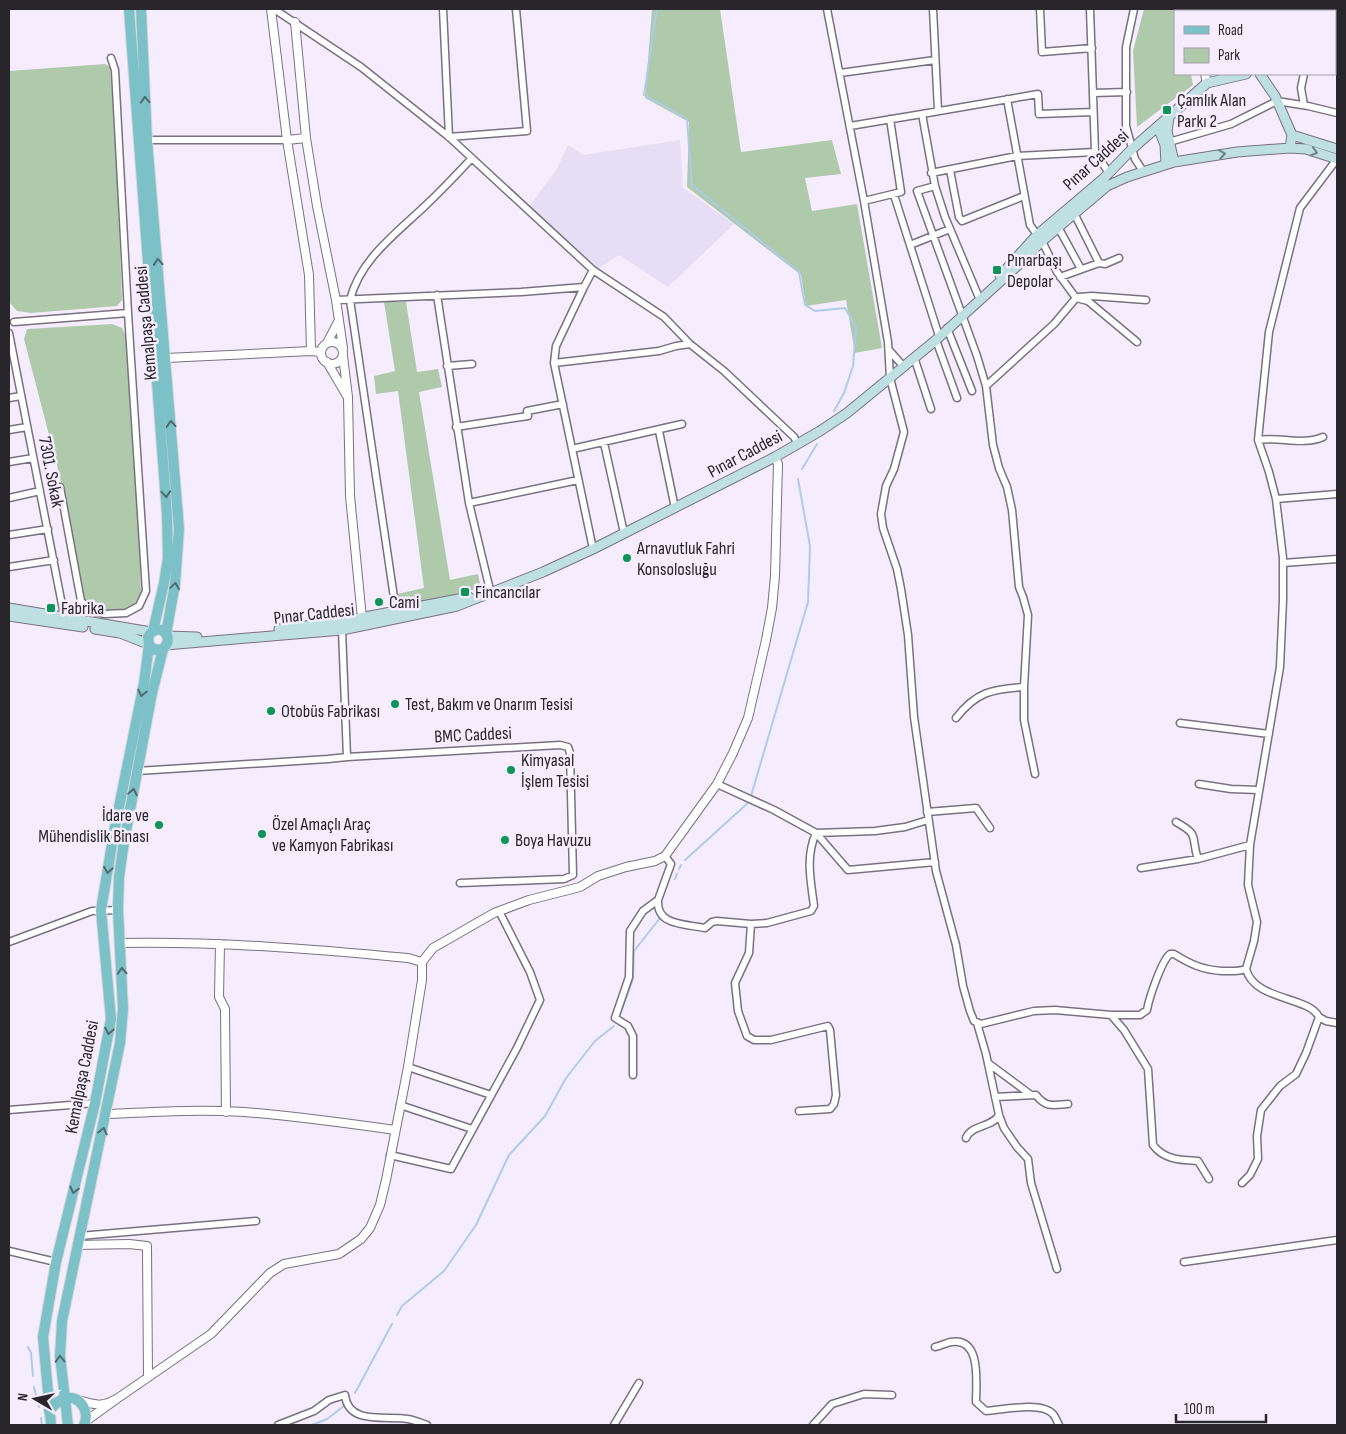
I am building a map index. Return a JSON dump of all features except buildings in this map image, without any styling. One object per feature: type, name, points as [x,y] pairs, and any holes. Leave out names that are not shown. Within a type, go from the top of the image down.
[{"type":"main road","name":"Kemalpaşa Caddesi","points":[[51,1420],[43,1337],[56,1262],[95,1103],[111,1019],[101,910],[114,832],[144,683],[148,637],[152,631],[168,558],[167,515],[129,9]]},
{"type":"main road","name":"Kemalpaşa Caddesi","points":[[68,1425],[60,1356],[62,1321],[78,1240],[107,1114],[120,1043],[123,1009],[118,910],[119,877],[137,772],[176,584],[179,529],[147,140],[140,9]]},
{"type":"main road","name":"Pınar Caddesi","points":[[1039,238],[1058,227],[1074,213],[1132,149],[1207,83],[1242,75]]},
{"type":"main road","points":[[1261,75],[1275,96],[1292,135],[1290,148]]},
{"type":"main road","points":[[1169,118],[1167,131],[1170,163]]},
{"type":"main road","points":[[1158,127],[1170,163]]},
{"type":"main road","points":[[1292,135],[1337,149]]},
{"type":"main road","points":[[1106,179],[1127,177],[1170,163],[1237,152],[1290,148],[1306,149],[1337,159]]},
{"type":"main road","name":"Pınar Caddesi","points":[[165,641],[342,630],[457,606],[491,594],[593,549],[775,457],[847,413],[982,298],[1015,268],[1039,238],[1106,179]]},
{"type":"main road","name":"Pınar Caddesi","points":[[165,641],[339,622],[491,594]]},
{"type":"main road","points":[[9,608],[65,620],[120,633],[148,644],[155,650],[165,641],[160,630],[152,631],[65,620],[9,616]]},
{"type":"main road","points":[[51,1420],[59,1401],[64,1398],[76,1400],[85,1408],[85,1423]]},
{"type":"street","points":[[273,9],[361,67],[448,137],[593,270],[664,317],[690,344],[724,371],[794,437],[798,444]]},
{"type":"street","points":[[273,9],[288,140],[309,275],[311,351]]},
{"type":"street","points":[[443,9],[448,137]]},
{"type":"street","points":[[448,137],[527,131],[516,9]]},
{"type":"street","points":[[827,9],[864,201],[889,350],[890,378],[904,432],[894,469],[886,486],[880,514],[897,569],[901,589],[908,635],[914,716],[939,886],[956,945],[966,1000],[972,1018],[977,1023],[999,1115],[1004,1128],[1028,1159],[1031,1184],[1058,1269]]},
{"type":"street","points":[[933,9],[938,111]]},
{"type":"street","points":[[1040,9],[1042,52],[1092,48]]},
{"type":"street","points":[[1090,9],[1095,152],[1106,179]]},
{"type":"street","points":[[1134,9],[1126,47],[1126,126],[1132,149],[1143,171]]},
{"type":"street","points":[[295,22],[306,138],[317,206],[336,300],[343,352],[348,397],[350,496],[362,618]]},
{"type":"street","points":[[60,487],[81,601],[91,611],[105,614],[126,613],[139,606],[146,591],[115,70],[111,58]]},
{"type":"street","points":[[840,73],[935,60]]},
{"type":"street","points":[[1205,75],[1207,83]]},
{"type":"street","points":[[1304,75],[1301,88],[1304,105]]},
{"type":"street","points":[[1093,94],[1127,92]]},
{"type":"street","points":[[850,126],[1038,94],[1039,114],[1093,112]]},
{"type":"street","points":[[1007,99],[1030,225],[1060,277],[1076,298],[1088,301],[1137,342]]},
{"type":"street","points":[[1169,142],[1230,124],[1277,101],[1337,113]]},
{"type":"street","points":[[922,114],[931,173],[935,186],[950,229],[982,298]]},
{"type":"street","points":[[864,201],[901,192],[890,119]]},
{"type":"street","points":[[147,140],[288,140],[306,138]]},
{"type":"street","points":[[931,173],[1017,156],[1095,152]]},
{"type":"street","points":[[396,611],[350,300],[353,286],[362,270],[378,250],[472,158]]},
{"type":"street","points":[[1337,159],[1300,208],[1269,332],[1258,440],[1276,499],[1283,564],[1280,667],[1250,845],[1248,885],[1257,922],[1254,942],[1246,969],[1248,975],[1276,996],[1307,1007],[1317,1012],[1319,1017],[1326,1021],[1337,1023]]},
{"type":"street","points":[[950,170],[959,217],[962,221],[1024,196]]},
{"type":"street","points":[[935,186],[917,191],[986,386],[993,445],[999,468],[1007,486],[1012,510],[1019,587],[1028,615],[1024,720],[1035,774]]},
{"type":"street","points":[[894,195],[957,398]]},
{"type":"street","points":[[1074,213],[1099,263]]},
{"type":"street","points":[[1058,227],[1081,269]]},
{"type":"street","points":[[910,245],[950,229]]},
{"type":"street","points":[[1060,277],[1099,263],[1105,264],[1120,258]]},
{"type":"street","points":[[593,270],[556,346],[554,363],[593,549]]},
{"type":"street","points":[[336,300],[521,292],[584,287]]},
{"type":"street","points":[[437,295],[469,503],[491,594]]},
{"type":"street","points":[[986,386],[1054,324],[1076,298],[1092,296],[1146,300]]},
{"type":"street","points":[[14,322],[128,313]]},
{"type":"street","points":[[338,322],[321,352],[348,397]]},
{"type":"street","points":[[947,328],[972,392]]},
{"type":"street","name":"7301. Sokak","points":[[9,336],[12,368],[21,396],[65,620]]},
{"type":"street","points":[[327,343],[334,341],[338,343],[343,352]]},
{"type":"street","points":[[554,363],[659,351],[690,344]]},
{"type":"street","points":[[889,350],[903,366]]},
{"type":"street","points":[[166,358],[321,352]]},
{"type":"street","points":[[326,362],[336,363],[343,352]]},
{"type":"street","points":[[914,357],[931,409]]},
{"type":"street","points":[[447,366],[472,364]]},
{"type":"street","points":[[9,398],[21,396]]},
{"type":"street","points":[[456,427],[528,416],[527,411],[563,404]]},
{"type":"street","points":[[572,449],[682,424]]},
{"type":"street","points":[[9,430],[27,427]]},
{"type":"street","points":[[659,430],[675,508]]},
{"type":"street","points":[[1258,440],[1270,438],[1316,440],[1322,437]]},
{"type":"street","points":[[604,443],[624,533]]},
{"type":"street","points":[[85,1423],[211,1334],[270,1273],[284,1264],[339,1254],[361,1239],[370,1228],[380,1205],[408,1067],[422,980],[422,962],[433,948],[499,911],[529,900],[580,887],[598,876],[626,867],[655,861],[665,856],[717,784],[748,718],[757,684],[772,608],[778,510],[778,464],[775,457]]},
{"type":"street","points":[[9,462],[33,458]]},
{"type":"street","points":[[469,503],[578,480]]},
{"type":"street","points":[[9,498],[40,491]]},
{"type":"street","points":[[1276,499],[1337,494]]},
{"type":"street","points":[[9,535],[48,529]]},
{"type":"street","points":[[9,567],[54,560]]},
{"type":"street","points":[[1283,564],[1337,560]]},
{"type":"street","points":[[342,630],[347,757]]},
{"type":"street","points":[[956,718],[968,703],[986,693],[1001,688],[1024,686]]},
{"type":"street","points":[[1180,724],[1269,734]]},
{"type":"street","name":"BMC Caddesi","points":[[137,772],[347,757],[560,745],[568,747],[570,753],[573,875],[564,879],[460,883]]},
{"type":"street","points":[[717,784],[774,810],[816,834],[848,870],[935,862]]},
{"type":"street","points":[[1199,784],[1231,789],[1258,790]]},
{"type":"street","points":[[927,812],[976,808],[990,828]]},
{"type":"street","points":[[816,834],[875,831],[905,827],[928,820]]},
{"type":"street","points":[[1176,822],[1190,830],[1194,835],[1198,859]]},
{"type":"street","points":[[665,856],[670,864],[658,900],[657,909],[666,919],[676,923],[705,928],[712,922],[767,923],[801,915],[811,911],[814,906],[810,868],[810,845],[816,834]]},
{"type":"street","points":[[1142,868],[1198,859],[1250,845]]},
{"type":"street","points":[[634,1075],[633,1036],[628,1026],[614,1018],[628,977],[630,931],[643,912],[658,900]]},
{"type":"street","points":[[9,942],[92,912],[118,910]]},
{"type":"street","points":[[390,1155],[451,1169],[517,1048],[540,1000],[530,972],[499,911]]},
{"type":"street","points":[[751,924],[749,953],[735,983],[738,1011],[748,1036],[754,1040],[771,1040],[828,1026],[830,1030],[836,1095],[834,1104],[830,1109],[799,1111]]},
{"type":"street","points":[[120,943],[180,942],[220,944],[356,953],[408,958],[422,962]]},
{"type":"street","points":[[220,944],[219,997],[225,1008],[226,1112]]},
{"type":"street","points":[[977,1023],[991,1022],[1034,1011],[1055,1010],[1110,1015],[1140,1015],[1148,1010],[1150,995],[1165,958],[1170,954],[1174,954],[1194,966],[1211,971],[1239,971],[1246,969]]},
{"type":"street","points":[[1110,1015],[1124,1030],[1148,1069],[1153,1145],[1158,1153],[1165,1157],[1198,1161],[1209,1179]]},
{"type":"street","points":[[1242,1183],[1255,1168],[1258,1159],[1257,1136],[1261,1110],[1280,1086],[1296,1074],[1319,1017]]},
{"type":"street","points":[[988,1063],[1031,1095]]},
{"type":"street","points":[[408,1067],[491,1095]]},
{"type":"street","points":[[995,1097],[1036,1095],[1042,1102],[1047,1104],[1068,1104]]},
{"type":"street","points":[[9,1110],[95,1103]]},
{"type":"street","points":[[400,1105],[472,1129]]},
{"type":"street","points":[[107,1114],[188,1111],[226,1112],[337,1122],[395,1130]]},
{"type":"street","points":[[966,1138],[968,1133],[996,1121],[999,1115]]},
{"type":"street","points":[[78,1240],[256,1221]]},
{"type":"street","points":[[78,1240],[147,1246],[148,1377]]},
{"type":"street","points":[[1184,1262],[1337,1240]]},
{"type":"street","points":[[9,1251],[56,1262]]},
{"type":"street","points":[[936,1347],[950,1342],[958,1342],[968,1346],[973,1353],[976,1374],[976,1402],[986,1411],[1022,1407],[1042,1409],[1053,1414],[1059,1425]]},
{"type":"street","points":[[614,1425],[639,1383]]},
{"type":"street","points":[[813,1425],[832,1404],[864,1394],[892,1395]]},
{"type":"street","points":[[278,1425],[314,1411],[329,1400],[345,1395],[346,1402],[351,1408],[367,1418],[409,1419],[427,1425]]},
{"type":"street","points":[[76,1400],[100,1406],[118,1398]]},
{"type":"shaded area","points":[[680,140],[683,188],[734,224],[668,287],[619,255],[597,269],[565,243],[528,208],[557,169],[568,145],[584,155]]},
{"type":"green space","points":[[652,9],[720,9],[741,152],[832,140],[841,174],[805,178],[812,211],[857,204],[882,348],[855,353],[846,300],[806,306],[801,275],[687,187],[689,122],[645,98]]},
{"type":"green space","points":[[1144,9],[1174,9],[1174,75],[1191,75],[1193,85],[1137,127],[1133,51]]},
{"type":"green space","points":[[105,64],[110,67],[115,127],[122,300],[117,306],[31,313],[17,311],[10,303],[9,274],[9,71]]},
{"type":"green space","points":[[384,302],[406,302],[417,372],[438,369],[442,387],[419,392],[450,580],[478,574],[481,588],[399,608],[397,594],[424,588],[398,391],[376,394],[374,376],[395,371]]},
{"type":"green space","points":[[112,324],[122,328],[127,338],[136,447],[141,592],[134,605],[115,613],[92,606],[84,598],[59,473],[24,339],[27,329]]},
{"type":"waterway","points":[[657,9],[644,95],[687,119],[692,185],[799,272],[805,305],[815,311],[845,308],[856,327],[853,366],[844,393],[834,411]]},
{"type":"waterway","points":[[802,469],[817,444]]},
{"type":"waterway","points":[[751,796],[808,602],[810,546],[798,479]]},
{"type":"waterway","points":[[685,860],[749,802]]},
{"type":"waterway","points":[[679,869],[681,865]]},
{"type":"waterway","points":[[675,879],[677,874]]},
{"type":"waterway","points":[[619,1017],[633,979],[634,951],[660,918]]},
{"type":"waterway","points":[[397,1315],[402,1306],[444,1271],[476,1225],[509,1155],[545,1116],[566,1078],[595,1041],[614,1026]]},
{"type":"waterway","points":[[355,1393],[392,1324]]},
{"type":"waterway","points":[[28,1347],[31,1353],[33,1376]]},
{"type":"waterway","points":[[34,1387],[39,1407]]},
{"type":"waterway","points":[[312,1425],[327,1419],[344,1406]]},
{"type":"waterway","points":[[41,1418],[42,1425]]},
{"type":"place","name":"Çamlık Alan Parkı 2","points":[[1167,110]]},
{"type":"place","name":"Pınarbaşı Depolar","points":[[997,270]]},
{"type":"place","name":"Arnavutluk Fahri Konsolosluğu","points":[[627,558]]},
{"type":"place","name":"Fincancılar","points":[[465,592]]},
{"type":"place","name":"Cami","points":[[379,602]]},
{"type":"place","name":"Fabrika","points":[[51,608]]},
{"type":"place","name":"Test, Bakım ve Onarım Tesisi","points":[[395,704]]},
{"type":"place","name":"Otobüs Fabrikası","points":[[271,711]]},
{"type":"place","name":"Kimyasal İşlem Tesisi","points":[[511,770]]},
{"type":"place","name":"İdare ve Mühendislik Binası","points":[[159,825]]},
{"type":"place","name":"Özel Amaçlı Araç ve Kamyon Fabrikası","points":[[262,834]]},
{"type":"place","name":"Boya Havuzu","points":[[505,840]]}]
